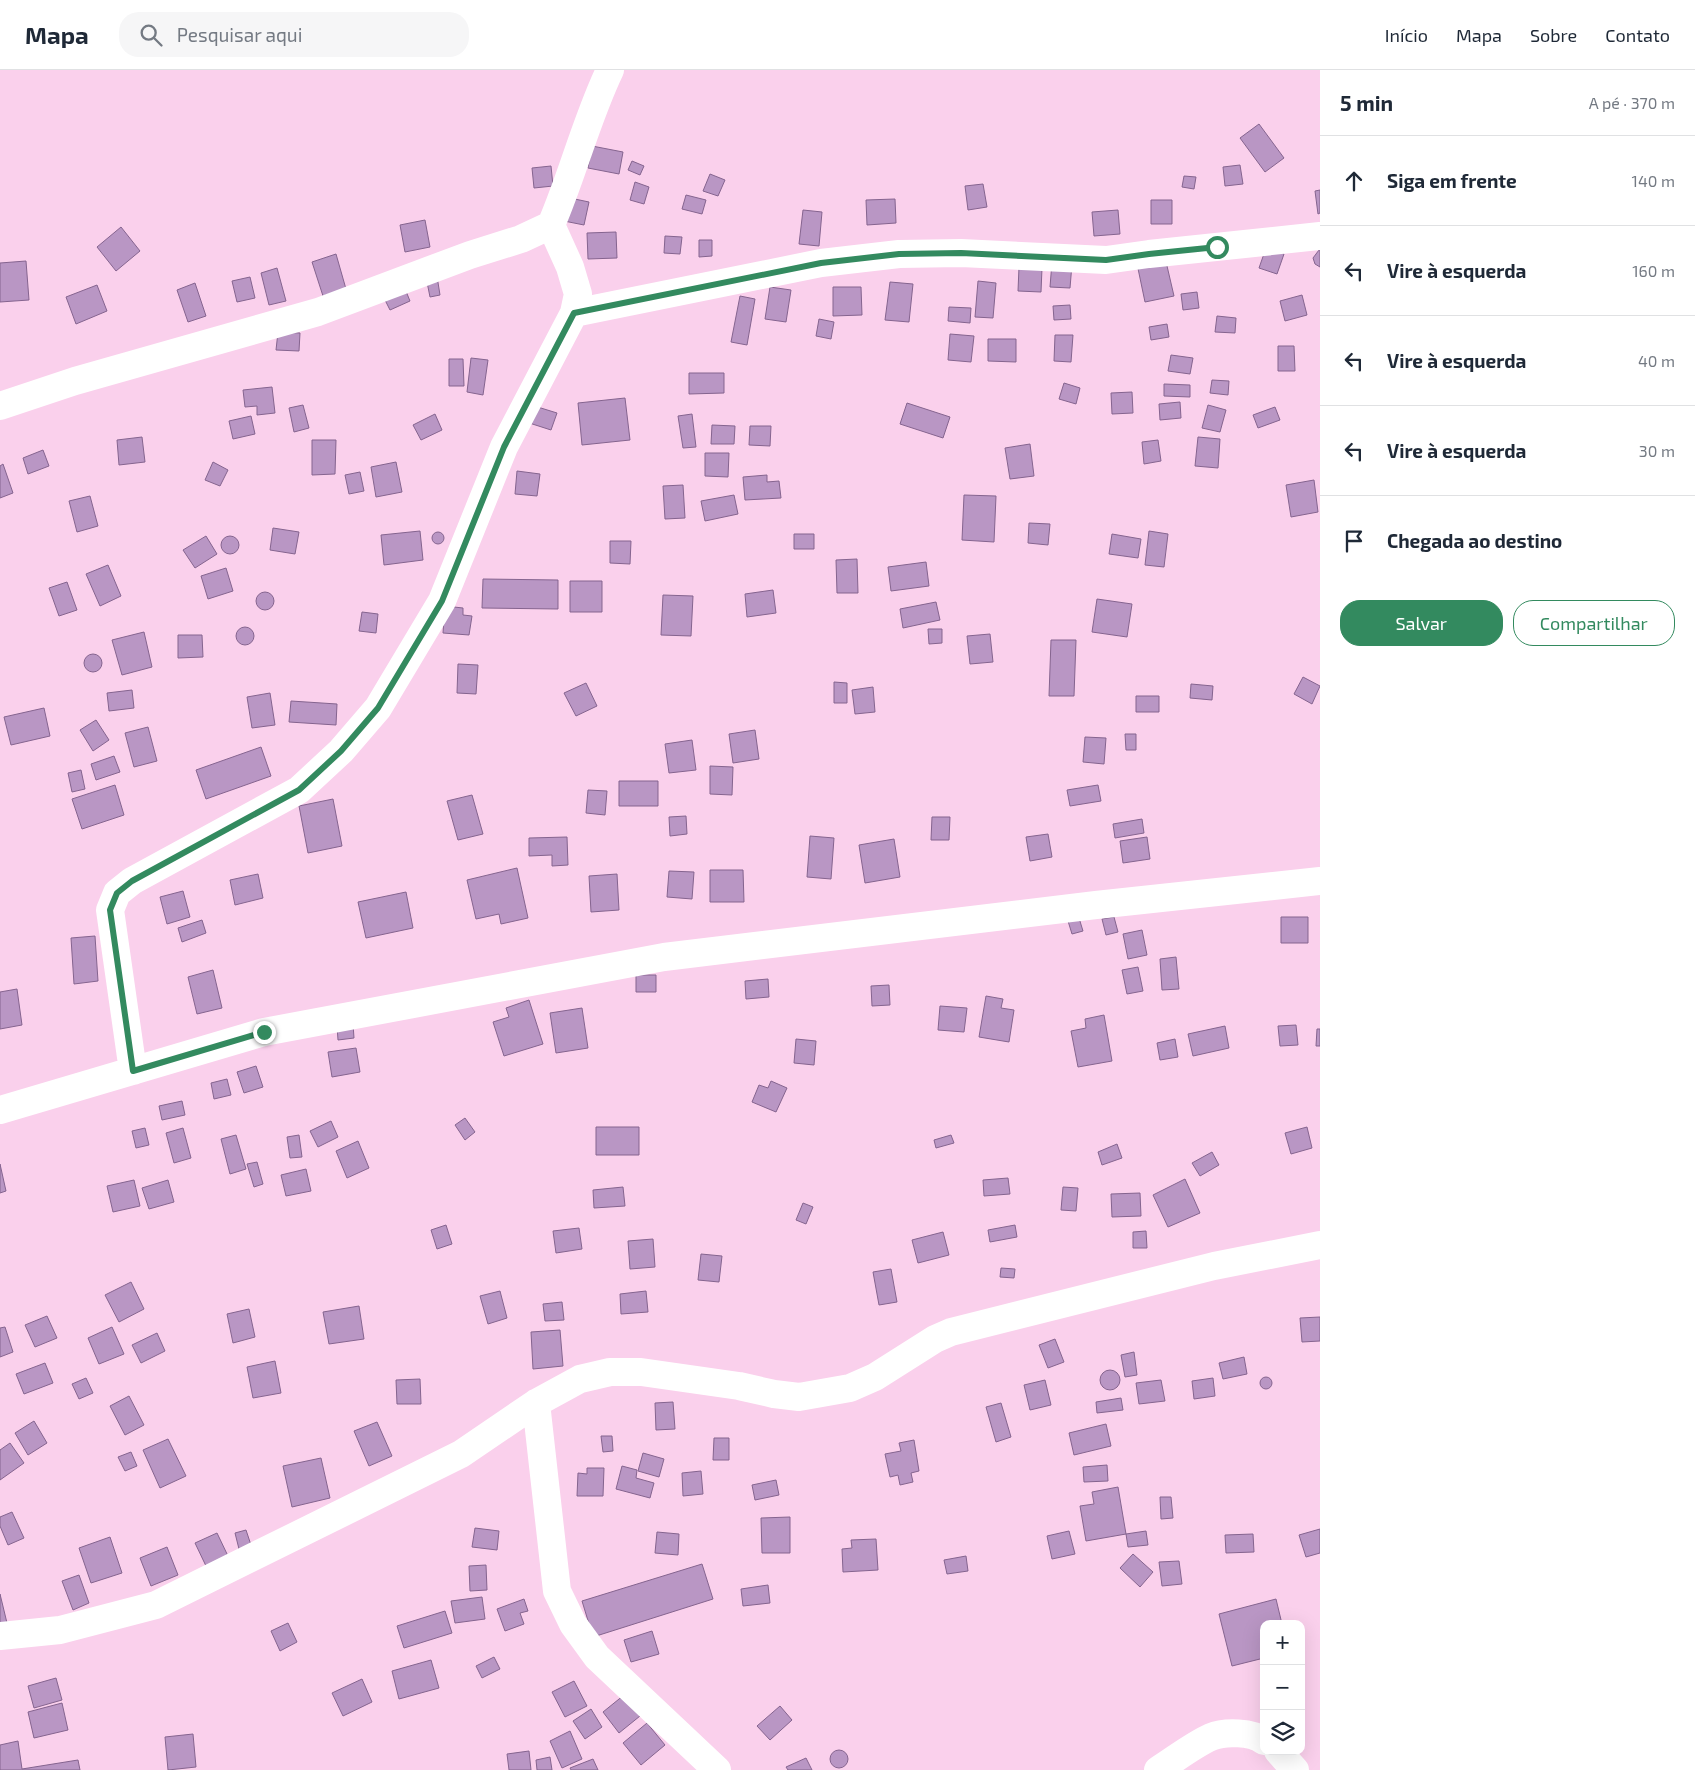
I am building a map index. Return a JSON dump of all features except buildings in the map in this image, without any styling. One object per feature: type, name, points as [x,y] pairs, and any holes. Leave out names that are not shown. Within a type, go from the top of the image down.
[{"type":"street","points":[[0,406],[75,381],[318,312],[470,255],[521,239],[551,225],[564,195],[599,92],[610,70]]},
{"type":"street","points":[[133,1071],[110,910],[117,893],[132,881],[299,790],[341,751],[378,708],[442,601],[504,447],[574,313],[578,294],[570,268],[551,225]]},
{"type":"street","points":[[574,313],[821,263],[899,254],[961,253],[1106,260],[1320,236]]},
{"type":"street","points":[[0,1110],[264,1032],[664,957],[1096,905],[1320,881]]},
{"type":"street","points":[[0,1636],[60,1630],[156,1605],[461,1454],[536,1403],[580,1379],[610,1372],[642,1372],[739,1386],[774,1394],[799,1397],[824,1394],[850,1388],[875,1377],[935,1339],[951,1332],[1214,1266],[1320,1245]]},
{"type":"street","points":[[536,1403],[557,1591],[573,1624],[597,1657],[718,1770]]},
{"type":"street","points":[[1158,1770],[1212,1736],[1236,1733],[1256,1735],[1260,1738]]},
{"type":"street","points":[[1282,1755],[1295,1770]]},
{"type":"route","points":[[264,1032],[133,1071],[110,910],[117,893],[132,881],[299,790],[341,751],[378,708],[442,601],[504,447],[574,313],[821,263],[899,254],[961,253],[1106,260],[1217,247]]}]
